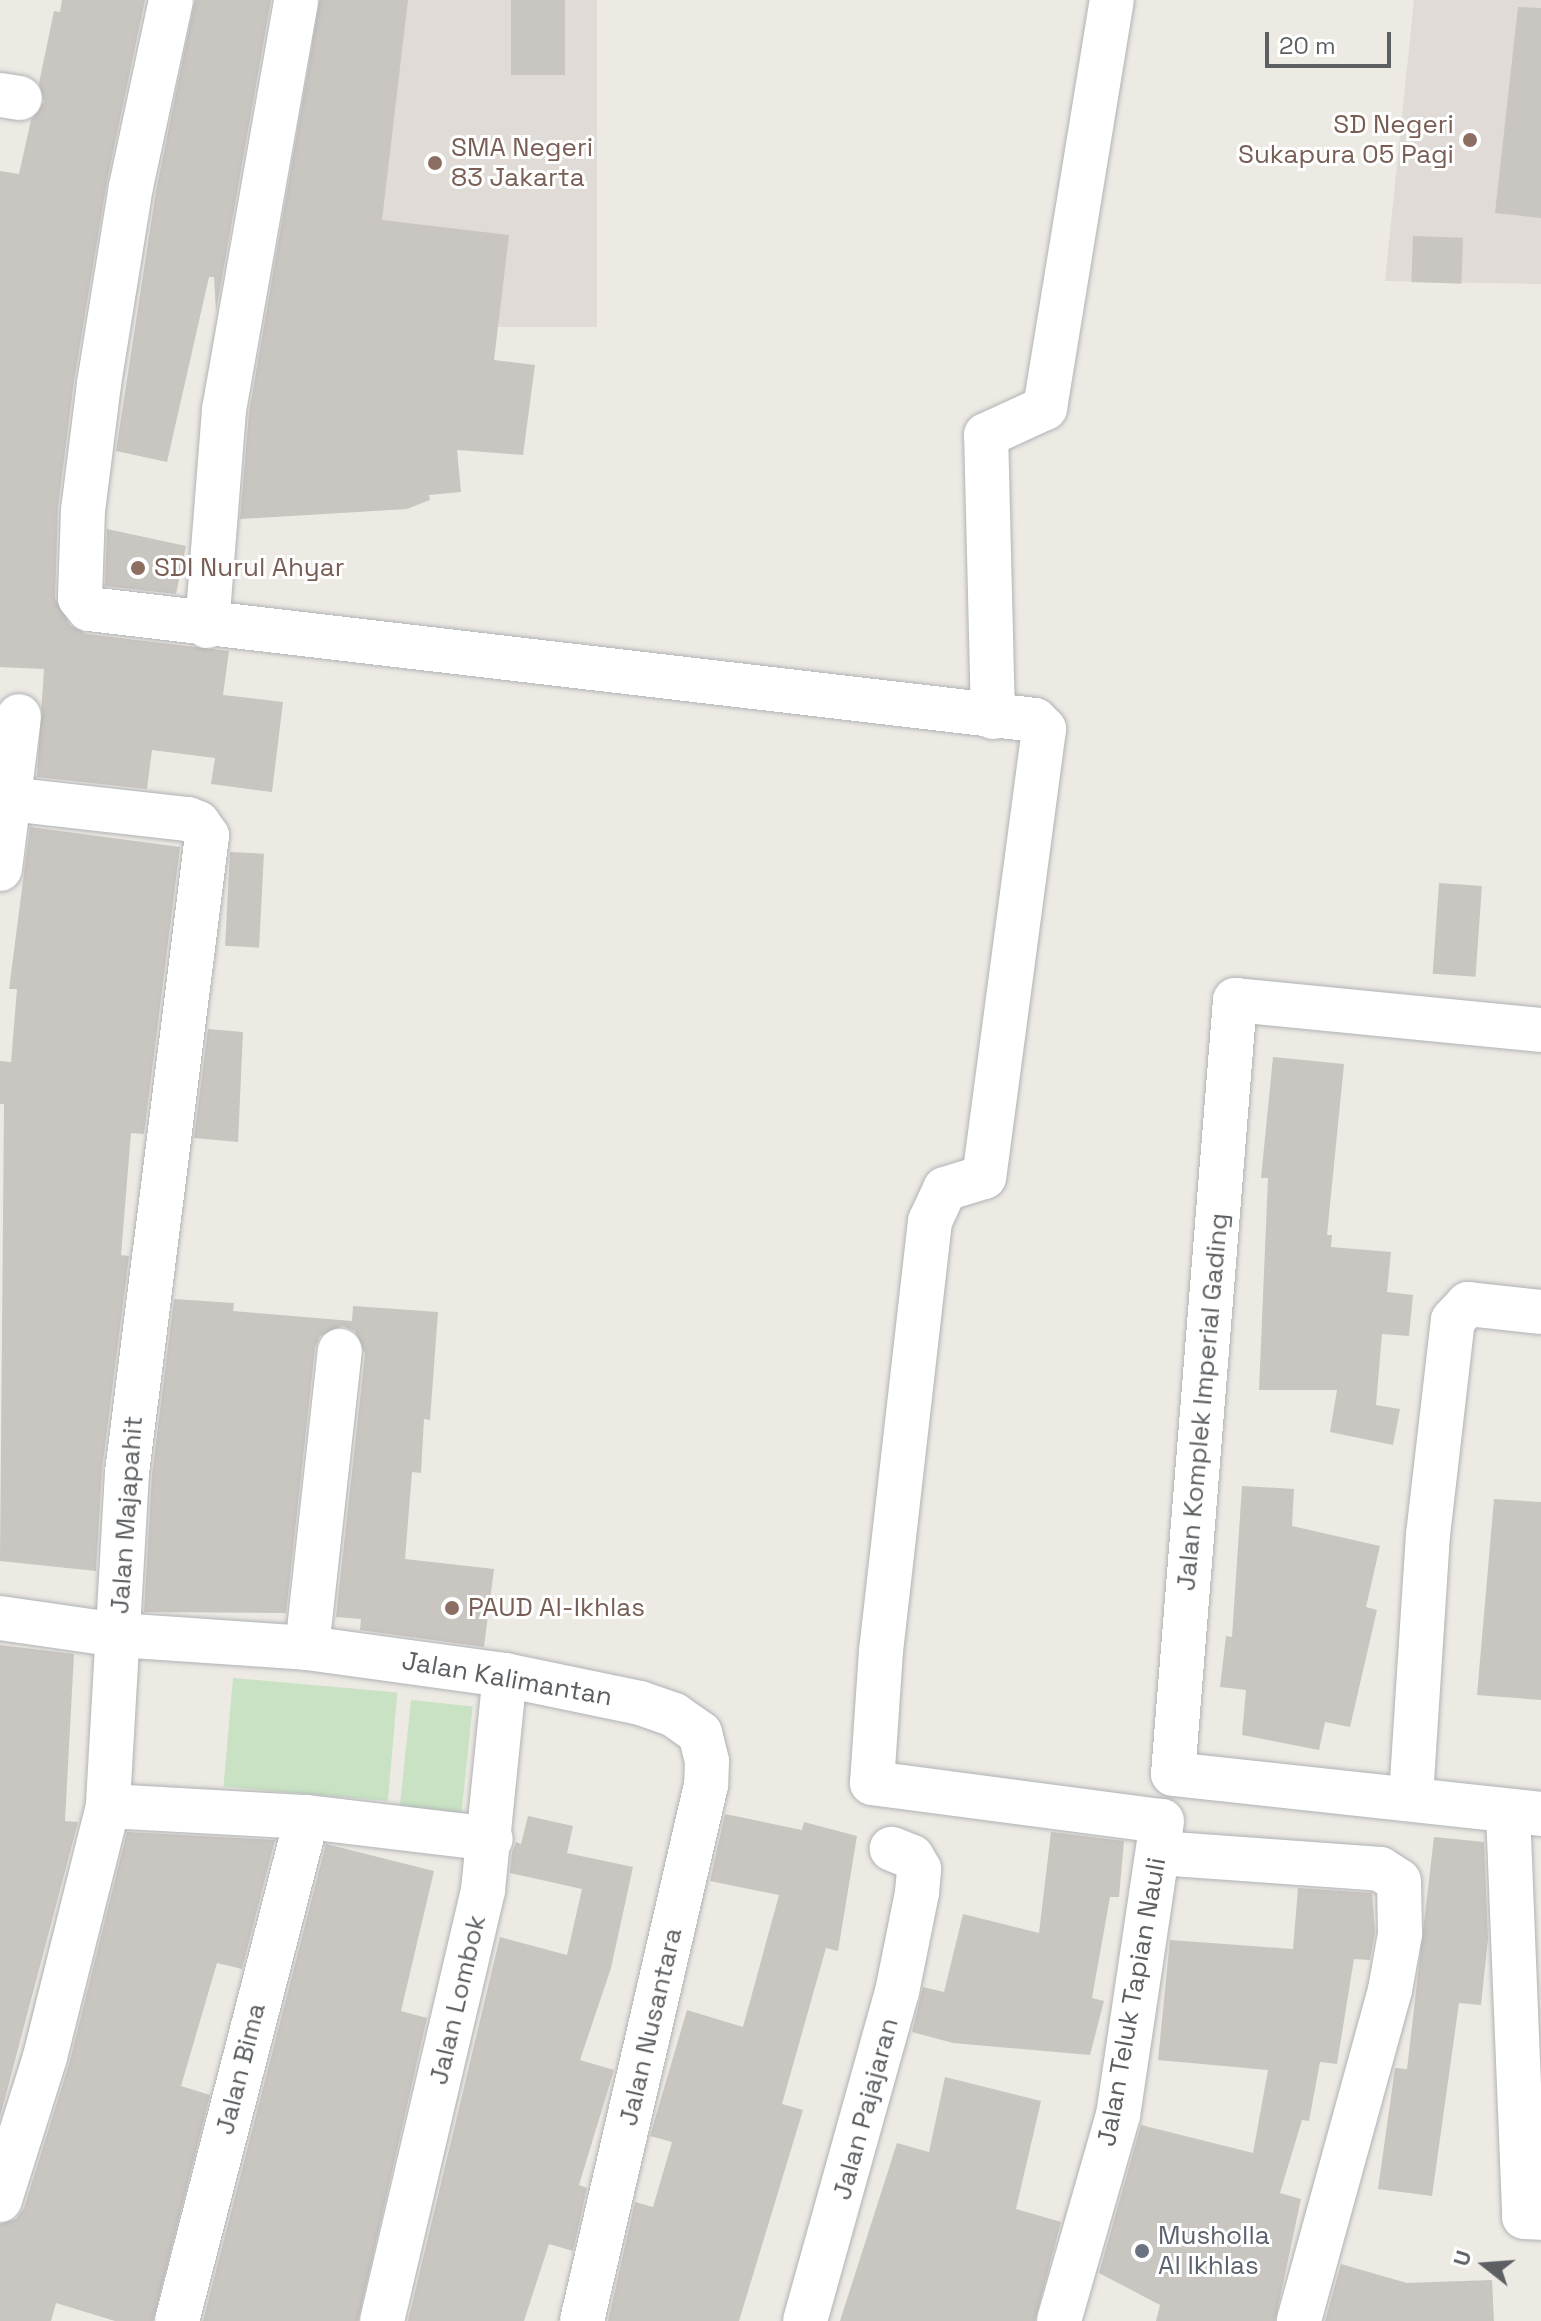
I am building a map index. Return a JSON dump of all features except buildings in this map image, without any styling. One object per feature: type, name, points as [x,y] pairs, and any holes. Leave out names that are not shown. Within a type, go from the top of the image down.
[{"type":"street","points":[[171,0],[131,186],[99,384],[83,510],[80,598],[89,609],[207,626],[1035,720],[1044,729],[1045,742],[984,1177],[945,1189],[930,1221],[881,1651],[872,1783],[1161,1837],[1380,1869],[1399,1881],[1400,1934],[1390,1990],[1299,2321]]},
{"type":"street","points":[[207,626],[224,410],[296,0]]},
{"type":"street","points":[[993,717],[986,435],[1045,408],[1112,0]]},
{"type":"street","points":[[0,869],[4,798],[19,716]]},
{"type":"street","name":"Jalan Majapahit","points":[[0,2200],[45,2057],[108,1806],[127,1473],[207,836],[198,823],[4,798]]},
{"type":"street","name":"Jalan Komplek Imperial Gading","points":[[1541,1030],[1235,1000],[1173,1774],[1411,1797],[1525,1813],[1528,1983],[1524,2217],[1541,2218]]},
{"type":"street","points":[[1411,1797],[1428,1535],[1453,1320],[1468,1304],[1541,1312]]},
{"type":"street","points":[[307,1648],[340,1351]]},
{"type":"street","name":"Jalan Kalimantan","points":[[0,1618],[118,1635],[307,1648],[505,1675],[640,1703],[674,1715],[700,1733]]},
{"type":"street","name":"Jalan Lombok","points":[[382,2321],[467,1966],[491,1839],[505,1675]]},
{"type":"street","name":"Jalan Nusantara","points":[[582,2321],[706,1785],[707,1761],[700,1733]]},
{"type":"street","points":[[108,1806],[307,1817],[491,1839]]},
{"type":"street","name":"Jalan Bima","points":[[177,2321],[307,1817]]},
{"type":"street","name":"Jalan Teluk Tapian Nauli","points":[[1059,2321],[1118,2115],[1161,1837]]},
{"type":"street","name":"Jalan Pajajaran","points":[[805,2321],[897,1992],[917,1893],[919,1869],[912,1857],[892,1849]]},
{"type":"shaded area","name":"SMA Negeri 83 Jakarta","points":[[312,0],[597,0],[597,327],[312,327]]},
{"type":"shaded area","name":"SD Negeri Sukapura 05 Pagi","points":[[1414,0],[1541,0],[1541,284],[1385,281]]},
{"type":"green space","points":[[233,1678],[397,1692],[388,1801],[224,1787]]},
{"type":"green space","points":[[411,1700],[473,1706],[460,1824],[399,1817]]},
{"type":"place","name":"SD Negeri Sukapura 05 Pagi","points":[[1470,140]]},
{"type":"place","name":"SMA Negeri 83 Jakarta","points":[[435,163]]},
{"type":"place","name":"SDI Nurul Ahyar","points":[[138,568]]},
{"type":"place","name":"PAUD Al-Ikhlas","points":[[452,1608]]},
{"type":"place","name":"Musholla Al Ikhlas","points":[[1142,2251]]}]
